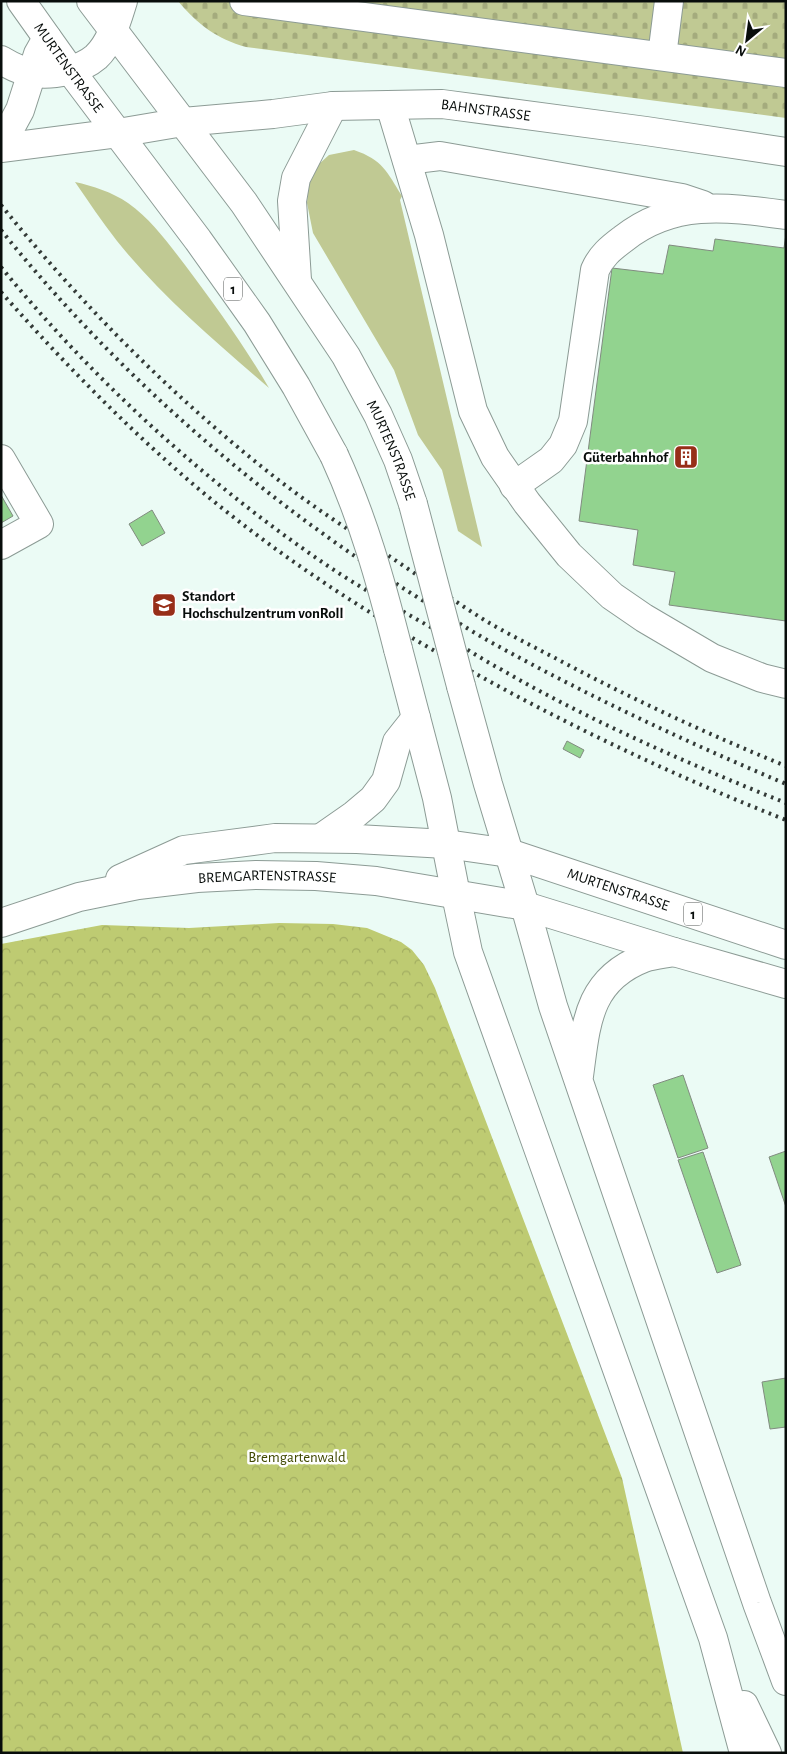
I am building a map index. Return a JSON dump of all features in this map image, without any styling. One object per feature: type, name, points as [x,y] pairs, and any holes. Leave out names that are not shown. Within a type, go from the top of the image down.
[{"type":"main road","name":"MURTENSTRASSE","points":[[21,1],[258,323],[296,386],[334,455],[349,488],[365,530],[381,582],[437,798],[468,952],[713,1638]]},
{"type":"main road","name":"MURTENSTRASSE","points":[[91,1],[244,203],[296,280],[346,356],[378,415],[398,460],[412,504],[460,686],[553,1006],[757,1603],[786,1681]]},
{"type":"main road","points":[[1,60],[32,73],[49,74],[70,70],[85,64],[96,57],[104,47],[114,30],[123,1]]},
{"type":"main road","points":[[244,1],[786,73]]},
{"type":"main road","points":[[662,56],[669,1]]},
{"type":"main road","points":[[1,147],[20,110],[38,54],[47,38]]},
{"type":"main road","name":"BAHNSTRASSE","points":[[183,122],[273,114],[333,106],[442,104],[629,128],[786,152]]},
{"type":"main road","points":[[390,105],[429,235],[472,410],[495,457],[514,486],[569,555],[612,596],[652,623],[712,658],[762,678],[786,684]]},
{"type":"main road","points":[[296,280],[292,201],[296,178],[333,106]]},
{"type":"main road","points":[[1,147],[38,144],[183,122]]},
{"type":"main road","points":[[407,160],[440,156],[682,198],[714,209]]},
{"type":"main road","points":[[514,486],[551,460],[564,445],[573,421],[595,270],[599,261],[608,250],[634,230],[661,216],[687,210],[743,209],[786,215]]},
{"type":"main road","points":[[1,459],[39,524],[1,545]]},
{"type":"main road","points":[[321,838],[354,816],[373,798],[386,781],[397,742],[416,718]]},
{"type":"main road","name":"BREMGARTENSTRASSE","points":[[1,923],[79,897],[184,850],[275,838],[321,838],[446,844]]},
{"type":"main road","name":"MURTENSTRASSE","points":[[446,844],[509,854],[786,945]]},
{"type":"main road","name":"BREMGARTENSTRASSE","points":[[79,897],[138,885],[196,878],[256,875],[316,876],[376,881],[456,895]]},
{"type":"main road","points":[[456,895],[525,906],[786,984]]},
{"type":"main road","points":[[578,1080],[587,1020],[594,1001],[606,984],[625,967],[645,958],[674,952]]},
{"type":"main road","points":[[713,1638],[744,1753]]},
{"type":"main road","points":[[713,1638],[767,1753]]},
{"type":"green space","points":[[178,1],[786,1],[786,118],[246,47],[226,40],[208,30]]},
{"type":"green space","points":[[354,150],[372,158],[378,163],[388,174],[402,196],[400,200],[482,547],[458,531],[442,470],[418,435],[394,370],[313,233],[307,203],[312,173],[329,155]]},
{"type":"green space","points":[[75,182],[89,185],[122,199],[152,224],[218,310],[250,356],[269,388],[170,300],[152,281],[117,241]]},
{"type":"green space","name":"Bremgartenwald","points":[[279,923],[333,924],[367,928],[401,942],[412,950],[424,965],[435,988],[622,1478],[683,1753],[1,1753],[1,944],[102,925],[189,928]]},
{"type":"building","name":"Güterbahnhof","points":[[786,234],[786,621],[669,605],[675,572],[633,565],[638,530],[579,521],[612,268],[663,274],[669,245],[713,251],[715,239],[784,248]]},
{"type":"building","points":[[1,495],[13,516],[1,523]]},
{"type":"building","points":[[152,510],[165,533],[142,546],[129,524]]},
{"type":"building","points":[[567,741],[584,750],[580,758],[563,749]]},
{"type":"building","points":[[683,1075],[708,1148],[678,1158],[653,1085]]},
{"type":"building","points":[[786,1151],[786,1207],[769,1157]]},
{"type":"building","points":[[703,1152],[741,1265],[717,1273],[678,1160]]},
{"type":"building","points":[[786,1378],[786,1427],[770,1429],[762,1382]]},
{"type":"railway","points":[[1,205],[62,277],[127,346],[195,410],[282,483],[462,606],[503,631],[640,701],[786,766]]},
{"type":"railway","points":[[1,230],[46,284],[94,336],[197,434],[251,479],[365,563],[479,635],[560,679],[672,734],[786,784]]},
{"type":"railway","points":[[1,267],[74,350],[154,428],[239,501],[328,566],[487,662],[536,689],[606,725],[786,803]]},
{"type":"railway","points":[[1,292],[94,392],[168,463],[259,537],[327,585],[433,650],[585,731],[665,769],[786,820]]},
{"type":"place","name":"Güterbahnhof","points":[[686,457]]},
{"type":"place","name":"Standort Hochschulzentrum vonRoll","points":[[164,605]]}]
